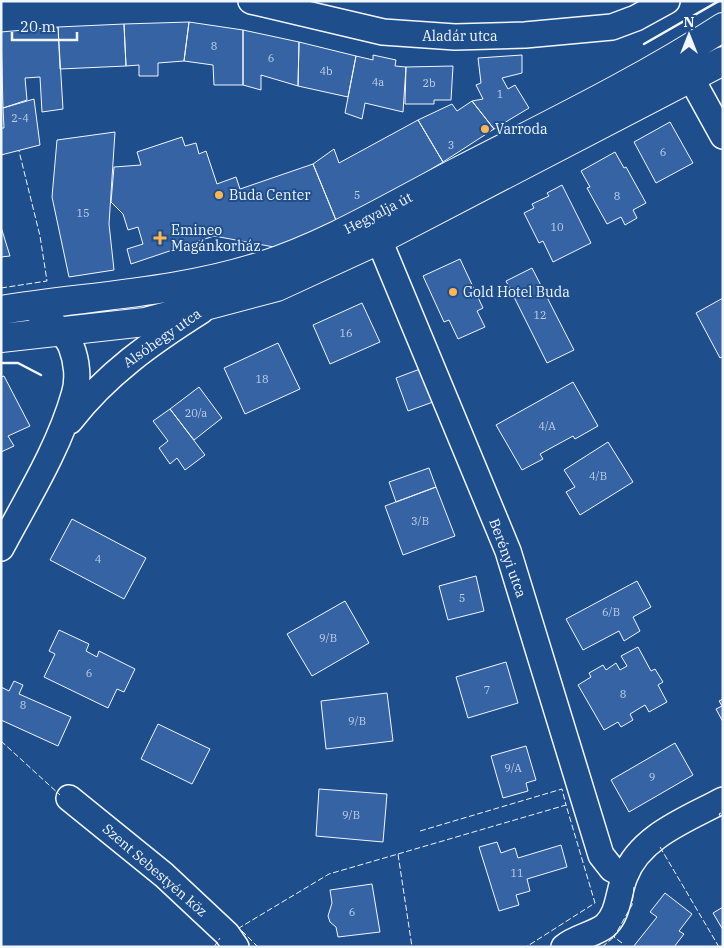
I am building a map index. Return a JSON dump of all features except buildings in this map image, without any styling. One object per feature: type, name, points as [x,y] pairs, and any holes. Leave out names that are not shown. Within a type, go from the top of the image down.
[{"type":"main road","name":"Hegyalja út","points":[[1,310],[188,284],[261,266],[322,242],[546,127],[679,55],[723,27]]},
{"type":"main road","name":"Hegyalja út","points":[[1,338],[145,322],[277,287],[379,240],[723,61]]},
{"type":"street","name":"Aladár utca","points":[[251,1],[383,32],[455,37],[525,35],[612,27],[636,18],[667,1]]},
{"type":"street","points":[[691,78],[723,136]]},
{"type":"street","name":"Berényi utca","points":[[379,240],[508,551],[601,855],[612,869],[625,876]]},
{"type":"street","name":"Alsóhegy utca","points":[[1,548],[58,437],[75,394],[76,376],[73,353],[61,332],[30,305]]},
{"type":"street","name":"Alsóhegy utca","points":[[58,437],[93,394],[133,356],[207,307]]},
{"type":"street","name":"Szent Sebestyén köz","points":[[69,798],[164,875],[227,934],[236,947]]},
{"type":"street","points":[[564,947],[605,926],[617,905],[625,876],[639,852],[664,832],[723,800]]},
{"type":"fence","points":[[1,288],[47,281],[40,236],[19,151]]},
{"type":"fence","points":[[1,741],[60,795]]},
{"type":"fence","points":[[420,831],[562,789],[566,805]]},
{"type":"fence","points":[[398,854],[566,805],[595,903],[526,947]]},
{"type":"fence","points":[[721,813],[719,814],[723,821]]},
{"type":"fence","points":[[660,847],[719,947]]},
{"type":"fence","points":[[258,947],[239,928],[329,874],[398,854],[412,947]]},
{"type":"fence","points":[[622,943],[614,937],[632,905],[634,887]]},
{"type":"fence","points":[[602,947],[614,937]]},
{"type":"fence","points":[[214,947],[220,938]]},
{"type":"wall","points":[[644,44],[719,1]]},
{"type":"wall","points":[[1,363],[18,363],[41,375]]},
{"type":"place","name":"Varroda","points":[[485,129]]},
{"type":"place","name":"Buda Center","points":[[219,195]]},
{"type":"place","name":"Emineo Magánkorház","points":[[160,238]]},
{"type":"place","name":"Gold Hotel Buda","points":[[453,292]]}]
